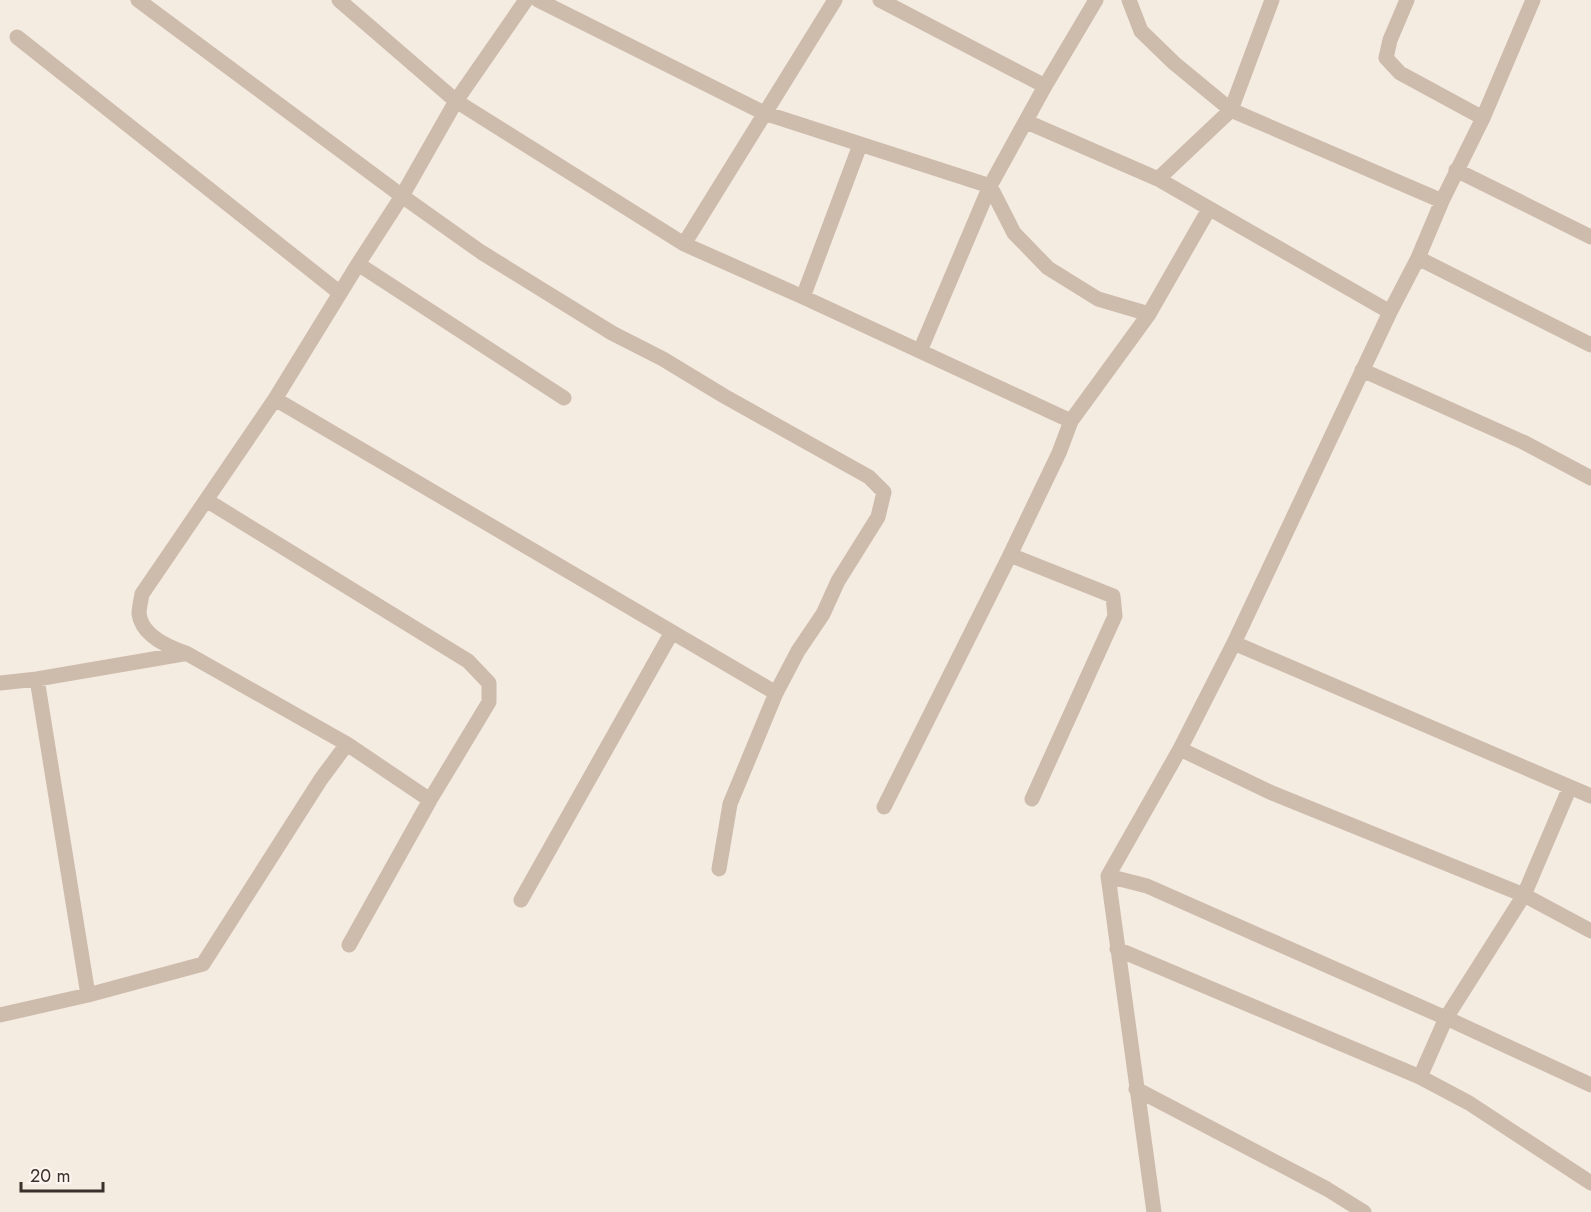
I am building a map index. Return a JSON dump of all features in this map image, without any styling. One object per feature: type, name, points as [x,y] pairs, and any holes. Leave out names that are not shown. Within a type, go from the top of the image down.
[{"type":"street","points":[[138,0],[481,252],[567,306],[869,477],[884,492],[878,517],[838,581],[823,614],[798,651],[776,693],[730,804],[719,869]]},
{"type":"street","points":[[339,0],[456,101],[684,244],[1071,421]]},
{"type":"street","points":[[430,800],[347,744],[186,653],[170,648],[146,631],[139,614],[142,594],[275,399],[402,196],[456,101],[526,0]]},
{"type":"street","points":[[538,0],[764,113],[990,186],[1014,233],[1048,268],[1098,299],[1149,314]]},
{"type":"street","points":[[684,244],[835,0]]},
{"type":"street","points":[[880,0],[1045,86]]},
{"type":"street","points":[[920,351],[990,186],[1096,0]]},
{"type":"street","points":[[1129,0],[1141,31],[1174,63],[1231,110],[1442,201]]},
{"type":"street","points":[[1158,179],[1231,110],[1272,0]]},
{"type":"street","points":[[1407,0],[1390,40],[1386,58],[1400,73],[1483,118]]},
{"type":"street","points":[[1154,1212],[1108,876],[1180,750],[1234,643],[1362,370],[1418,258],[1456,170],[1483,118],[1533,0]]},
{"type":"street","points":[[17,37],[340,292]]},
{"type":"street","points":[[1027,122],[1158,179],[1390,312]]},
{"type":"street","points":[[803,297],[860,145]]},
{"type":"street","points":[[1456,170],[1591,237]]},
{"type":"street","points":[[884,807],[1010,555],[1059,453],[1071,421],[1149,314],[1209,209]]},
{"type":"street","points":[[1418,258],[1591,345]]},
{"type":"street","points":[[358,264],[564,398]]},
{"type":"street","points":[[1362,370],[1523,442],[1591,478]]},
{"type":"street","points":[[275,399],[776,693]]},
{"type":"street","points":[[206,500],[468,661],[489,683],[489,702],[430,800],[349,945]]},
{"type":"street","points":[[1010,555],[1113,596],[1115,616],[1032,799]]},
{"type":"street","points":[[522,900],[672,632]]},
{"type":"street","points":[[1234,643],[1591,796]]},
{"type":"street","points":[[0,683],[37,679],[186,653]]},
{"type":"street","points":[[37,679],[88,994]]},
{"type":"street","points":[[0,1015],[203,964],[321,778],[347,744]]},
{"type":"street","points":[[1180,750],[1282,797],[1524,895],[1591,931]]},
{"type":"street","points":[[1420,1077],[1446,1018],[1524,895],[1570,787]]},
{"type":"street","points":[[1108,876],[1147,886],[1446,1018],[1591,1085]]},
{"type":"street","points":[[1117,949],[1420,1077],[1468,1103],[1591,1183]]},
{"type":"street","points":[[1136,1089],[1327,1189],[1364,1212]]}]
